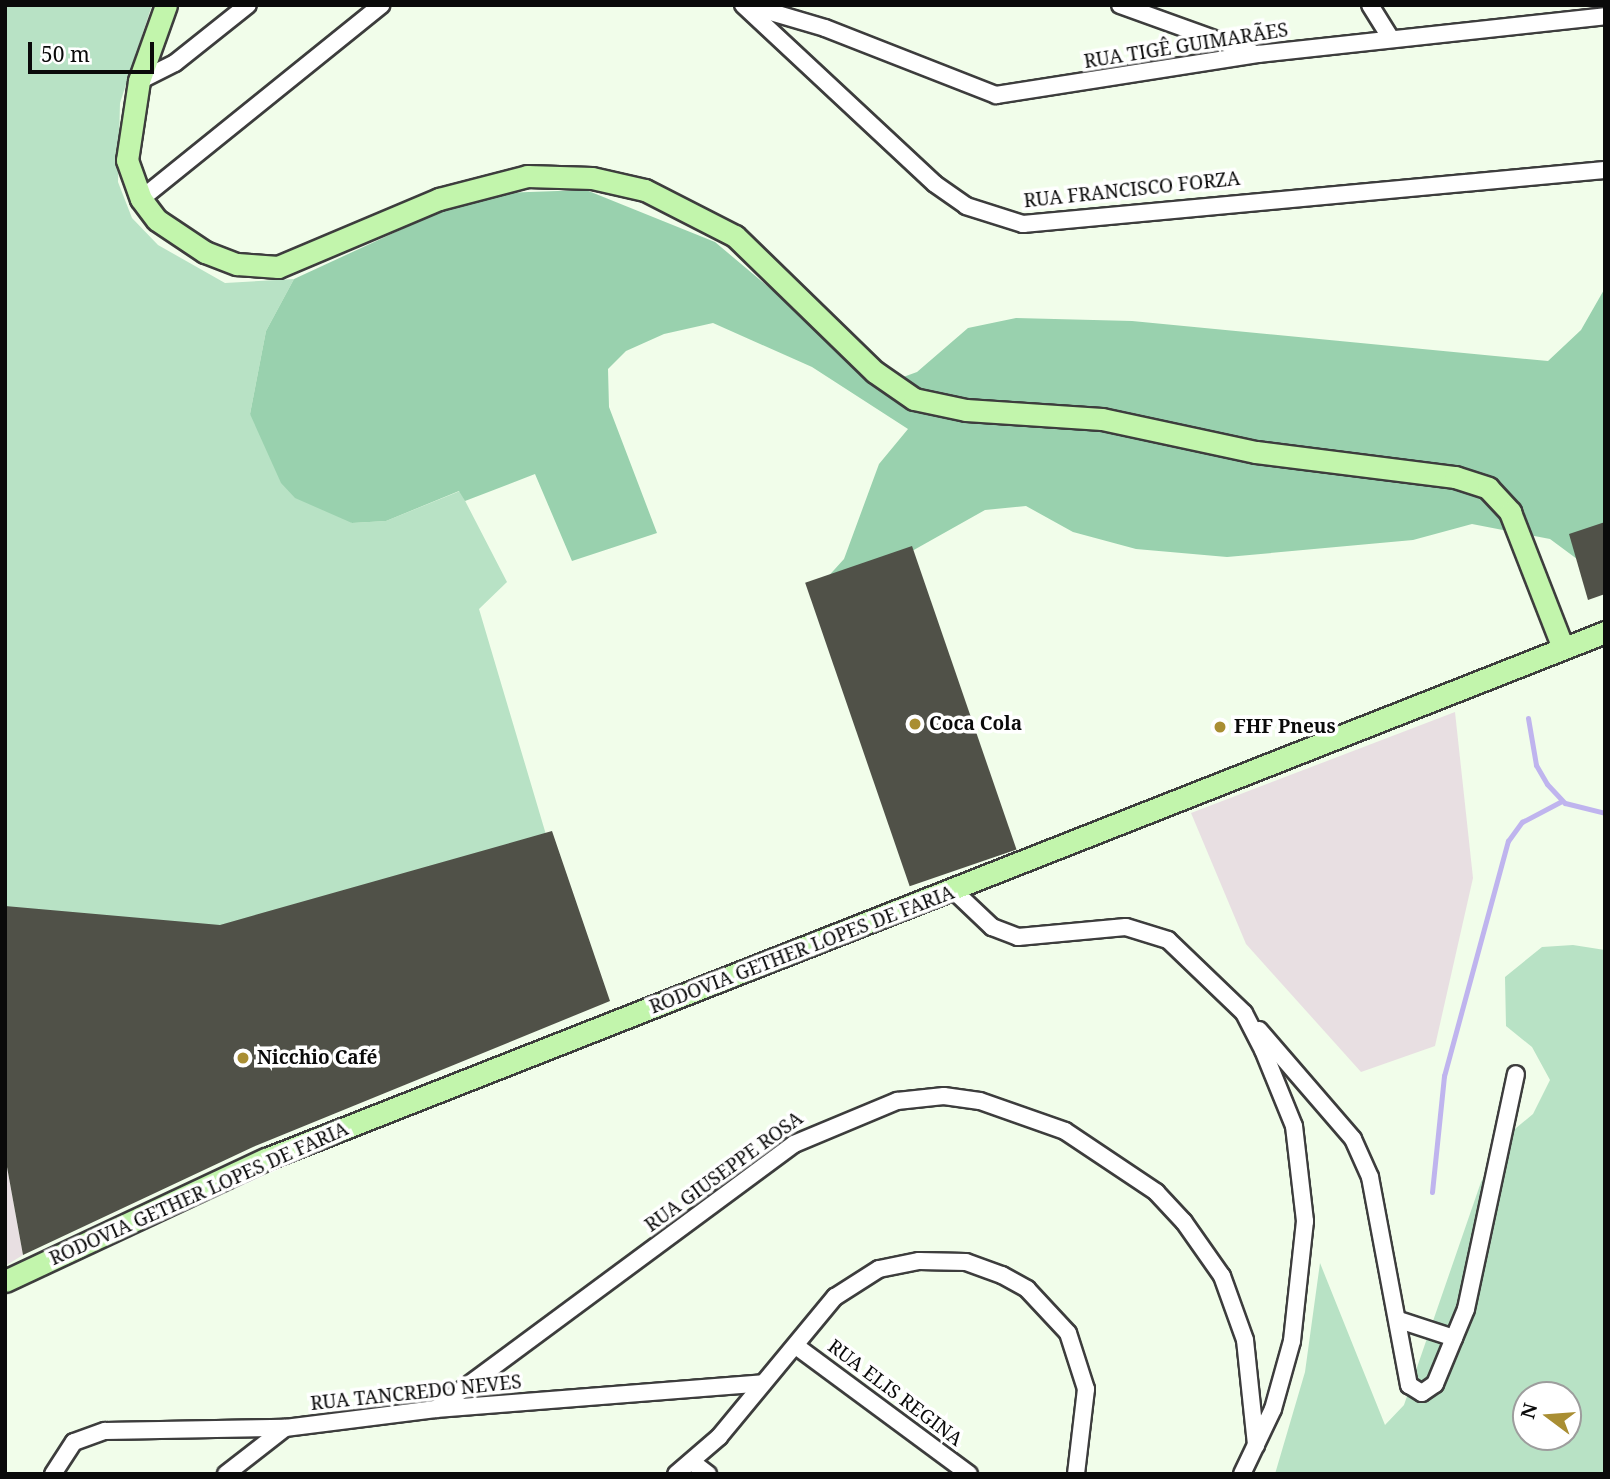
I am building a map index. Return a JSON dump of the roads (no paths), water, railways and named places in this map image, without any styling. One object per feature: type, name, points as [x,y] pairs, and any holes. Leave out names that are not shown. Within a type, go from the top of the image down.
[{"type":"street","points":[[166,5],[139,81],[126,141],[141,199],[163,226],[193,247],[267,268],[305,259],[439,199],[527,176],[592,178],[645,190],[735,236],[875,372],[914,399],[966,411],[1102,419],[1256,452],[1455,477],[1488,488],[1510,512],[1563,648]]},
{"type":"street","points":[[139,81],[175,63],[248,5]]},
{"type":"street","points":[[141,199],[381,5]]},
{"type":"street","name":"RUA TIGÊ GUIMARÃES","points":[[745,5],[825,28],[996,95],[1258,54],[1605,16]]},
{"type":"street","name":"RUA FRANCISCO FORZA","points":[[745,5],[935,184],[966,206],[1023,224],[1605,170]]},
{"type":"street","points":[[1120,5],[1258,54]]},
{"type":"street","points":[[1370,5],[1391,38]]},
{"type":"street","name":"RODOVIA GETHER LOPES DE FARIA","points":[[5,1281],[266,1159],[1605,632]]},
{"type":"street","points":[[953,890],[992,927],[1018,937],[1114,927],[1168,940],[1244,1013],[1353,1139],[1382,1216],[1409,1385],[1417,1391],[1431,1389],[1454,1338],[1472,1288],[1516,1074]]},
{"type":"street","points":[[1242,1474],[1256,1445],[1292,1341],[1306,1221],[1294,1126],[1244,1013]]},
{"type":"street","name":"RUA GIUSEPPE ROSA","points":[[436,1409],[793,1144],[887,1104],[944,1096],[980,1101],[1065,1131],[1156,1192],[1184,1222],[1222,1276],[1245,1340],[1256,1445]]},
{"type":"street","points":[[676,1474],[692,1462],[763,1383],[835,1297],[879,1269],[966,1262],[1002,1275],[1048,1309],[1080,1359],[1087,1412],[1076,1474]]},
{"type":"street","points":[[1399,1320],[1454,1338]]},
{"type":"street","name":"RUA ELIS REGINA","points":[[796,1346],[969,1474]]},
{"type":"street","name":"RUA TANCREDO NEVES","points":[[54,1474],[74,1443],[117,1431],[285,1428],[436,1409],[763,1383]]},
{"type":"street","points":[[226,1474],[285,1428]]},
{"type":"street","points":[[692,1462],[708,1474]]},
{"type":"waterway","points":[[1528,718],[1536,765],[1547,784],[1565,803],[1605,813]]},
{"type":"waterway","points":[[1432,1192],[1444,1076],[1508,841],[1522,822],[1562,801]]},
{"type":"place","name":"Coca Cola","points":[[915,724]]},
{"type":"place","name":"FHF Pneus","points":[[1220,727]]},
{"type":"place","name":"Nicchio Café","points":[[243,1058]]}]
